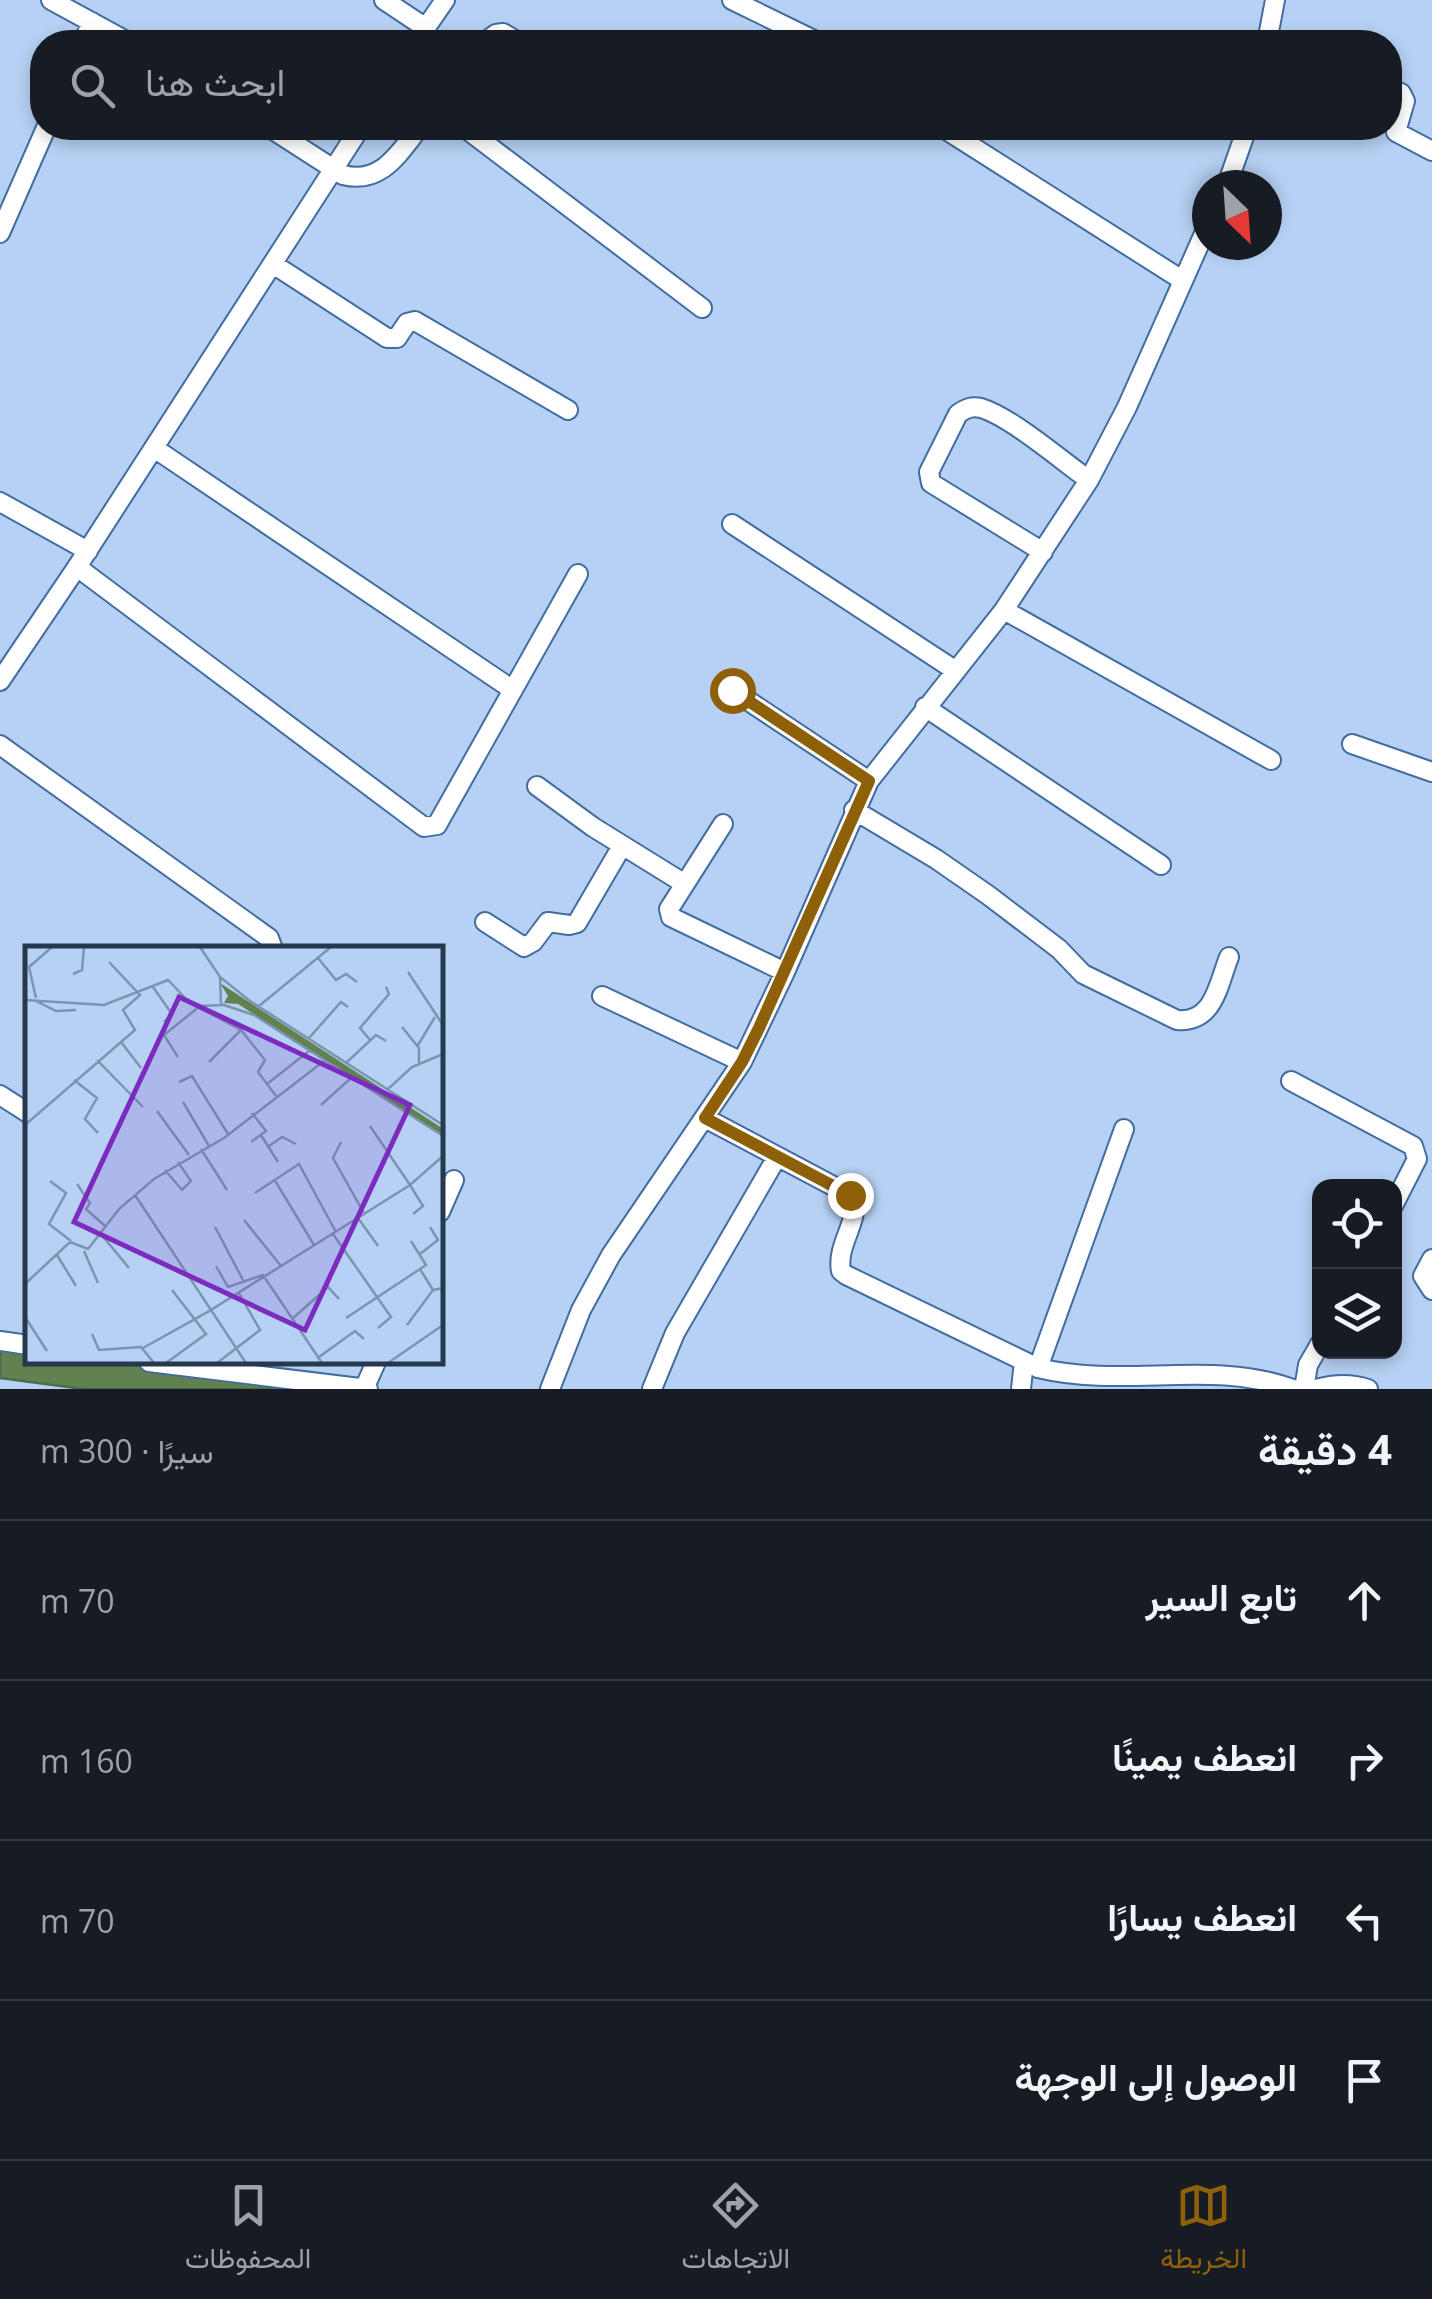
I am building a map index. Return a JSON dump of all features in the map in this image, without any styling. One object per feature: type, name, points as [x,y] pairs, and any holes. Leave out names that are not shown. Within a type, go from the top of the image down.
[{"type":"street","points":[[52,0],[106,30]]},
{"type":"street","points":[[384,0],[416,30]]},
{"type":"street","points":[[424,30],[444,0]]},
{"type":"street","points":[[732,0],[793,30]]},
{"type":"street","points":[[1269,30],[1271,2]]},
{"type":"street","points":[[89,30],[92,22]]},
{"type":"street","points":[[1402,135],[1432,151]]},
{"type":"street","points":[[0,233],[41,140]]},
{"type":"street","points":[[290,140],[353,178],[388,167],[409,140]]},
{"type":"street","points":[[0,682],[352,140]]},
{"type":"street","points":[[481,140],[702,308]]},
{"type":"street","points":[[961,140],[1182,280]]},
{"type":"street","points":[[1232,170],[1243,140]]},
{"type":"street","points":[[550,1389],[581,1310],[611,1255],[742,1062],[786,972],[869,781],[1004,610],[1089,480],[1127,407],[1192,259]]},
{"type":"street","points":[[273,264],[387,338],[397,338],[407,323],[415,321],[568,410]]},
{"type":"street","points":[[1043,552],[931,483],[929,472],[958,414],[977,406],[997,416],[1089,480]]},
{"type":"street","points":[[154,448],[513,690]]},
{"type":"street","points":[[0,502],[88,550]]},
{"type":"street","points":[[732,524],[956,671]]},
{"type":"street","points":[[78,567],[424,826],[437,825],[578,574]]},
{"type":"street","points":[[1004,610],[1271,760]]},
{"type":"street","points":[[732,690],[869,781]]},
{"type":"street","points":[[925,707],[1161,865]]},
{"type":"street","points":[[1352,744],[1432,772]]},
{"type":"street","points":[[0,745],[269,938],[272,946]]},
{"type":"street","points":[[537,786],[622,846],[685,884]]},
{"type":"street","points":[[854,810],[988,895],[1059,949],[1083,974],[1177,1020],[1199,1019],[1209,1010],[1229,956]]},
{"type":"street","points":[[723,824],[669,909],[674,920],[786,972]]},
{"type":"street","points":[[485,922],[524,946],[533,942],[545,923],[577,923],[622,846]]},
{"type":"street","points":[[602,996],[742,1062]]},
{"type":"street","points":[[1291,1081],[1413,1146],[1417,1159],[1402,1188]]},
{"type":"street","points":[[0,1095],[25,1110]]},
{"type":"street","points":[[705,1118],[854,1197],[856,1208],[839,1258],[841,1271],[846,1275],[1031,1364],[1066,1375],[1106,1379],[1260,1377],[1293,1389]]},
{"type":"street","points":[[1020,1389],[1124,1129]]},
{"type":"street","points":[[652,1389],[675,1333],[777,1157]]},
{"type":"street","points":[[442,1207],[454,1180]]},
{"type":"street","points":[[1432,1258],[1423,1276],[1432,1290]]},
{"type":"street","points":[[0,1341],[25,1345]]},
{"type":"street","points":[[1304,1389],[1312,1358]]},
{"type":"street","points":[[182,1364],[366,1389],[375,1364]]},
{"type":"street","points":[[1316,1389],[1330,1385],[1368,1389]]},
{"type":"shaded area","points":[[0,1347],[25,1350],[25,1364],[125,1364],[317,1389],[83,1389],[0,1378]]},
{"type":"route","points":[[732,690],[869,781],[759,1028],[705,1118],[850,1195]]}]
